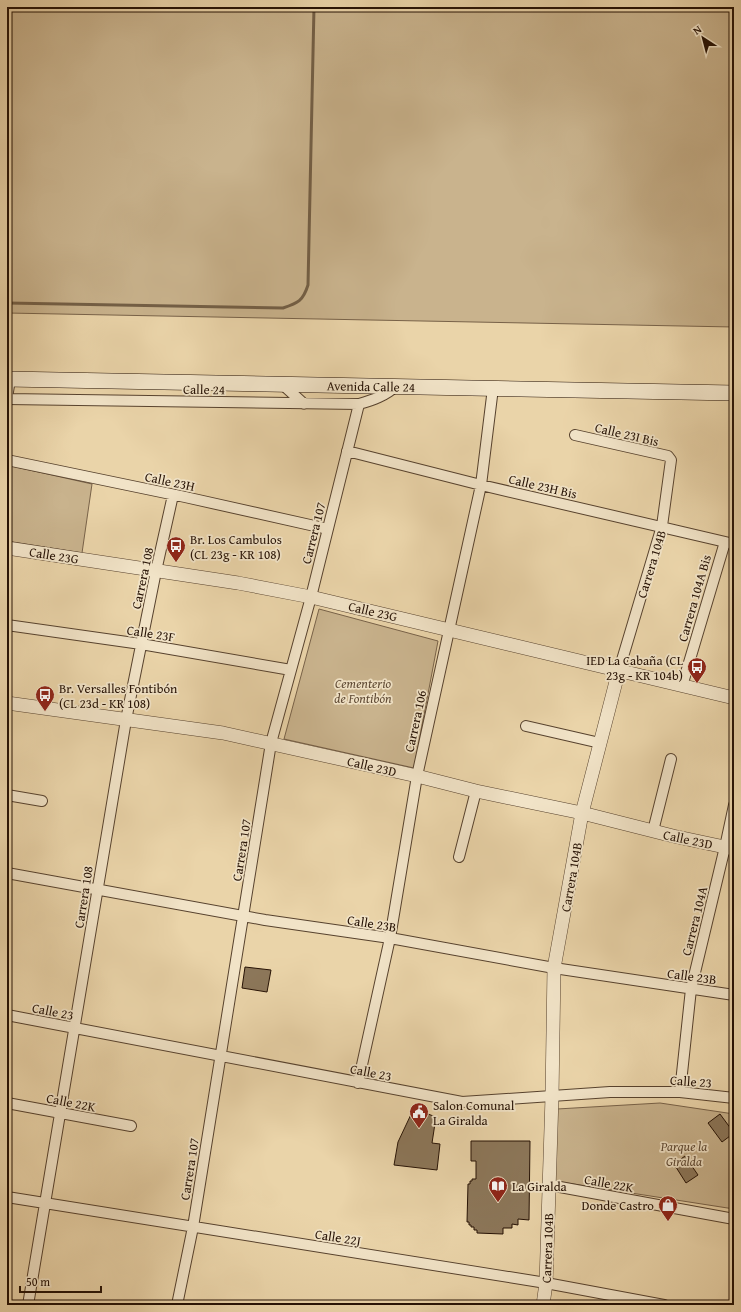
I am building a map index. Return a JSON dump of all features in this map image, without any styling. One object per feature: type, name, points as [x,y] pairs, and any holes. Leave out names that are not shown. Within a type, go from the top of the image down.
[{"type":"main road","name":"Avenida Calle 24","points":[[8,379],[734,393]]},
{"type":"street","points":[[7,399],[8,379]]},
{"type":"street","points":[[282,384],[304,404]]},
{"type":"street","name":"Calle 24","points":[[7,399],[359,404],[375,400],[388,393],[396,386]]},
{"type":"street","name":"Carrera 106","points":[[358,1083],[390,938],[417,776],[448,629],[481,485],[493,388]]},
{"type":"street","name":"Carrera 107","points":[[177,1305],[193,1226],[271,743],[311,597],[359,404]]},
{"type":"street","name":"Calle 23I Bis","points":[[575,435],[668,456],[671,460]]},
{"type":"street","name":"Calle 23H Bis","points":[[347,451],[481,485],[662,526],[729,543]]},
{"type":"street","name":"Calle 23H","points":[[7,460],[328,529]]},
{"type":"street","name":"Carrera 104B","points":[[543,1305],[546,1283],[552,1097],[554,968],[582,813],[618,670],[662,526],[671,460]]},
{"type":"street","name":"Carrera 108","points":[[28,1305],[126,720],[173,495]]},
{"type":"street","name":"Carrera 104A Bis","points":[[682,686],[729,543]]},
{"type":"street","name":"Calle 23G","points":[[7,548],[238,583],[311,597],[734,698]]},
{"type":"street","name":"Calle 23F","points":[[7,625],[141,644],[291,670]]},
{"type":"street","name":"Calle 23D","points":[[7,703],[223,733],[417,776],[476,791],[582,813],[730,848]]},
{"type":"street","points":[[526,726],[600,743]]},
{"type":"street","points":[[653,831],[671,759]]},
{"type":"street","points":[[459,857],[476,791]]},
{"type":"street","points":[[7,795],[42,801]]},
{"type":"street","name":"Carrera 104A","points":[[680,1092],[691,989],[730,848],[734,805]]},
{"type":"street","name":"Calle 23B","points":[[7,873],[265,920],[390,938],[554,968],[734,995]]},
{"type":"street","name":"Calle 23","points":[[7,1015],[462,1102],[610,1092],[680,1092],[734,1098]]},
{"type":"street","name":"Calle 22K","points":[[7,1103],[131,1126]]},
{"type":"street","name":"Calle 22K","points":[[549,1185],[734,1219]]},
{"type":"street","name":"Calle 22J","points":[[7,1197],[546,1283],[650,1304],[664,1305]]},
{"type":"green space","points":[[7,7],[734,7],[734,327],[7,313]]},
{"type":"green space","points":[[7,465],[92,484],[82,553],[7,541]]},
{"type":"green space","name":"Cementerio de Fontibón","points":[[319,609],[438,641],[414,768],[284,739]]},
{"type":"green space","name":"Parque la Giralda","points":[[660,1103],[734,1114],[734,1209],[554,1181],[557,1109]]},
{"type":"building","points":[[245,967],[271,970],[267,992],[242,988]]},
{"type":"building","name":"Salon Comunal La Giralda","points":[[414,1108],[425,1110],[428,1114],[436,1117],[432,1143],[440,1144],[437,1170],[394,1165],[398,1142]]},
{"type":"building","points":[[720,1114],[734,1133],[722,1142],[708,1123]]},
{"type":"building","name":"La Giralda","points":[[471,1141],[530,1141],[529,1220],[518,1219],[518,1225],[512,1224],[512,1228],[503,1228],[503,1234],[477,1233],[477,1230],[474,1230],[474,1227],[471,1227],[469,1222],[467,1222],[468,1184],[470,1184],[472,1179],[476,1179],[476,1161],[471,1161]]},
{"type":"building","points":[[685,1156],[698,1175],[686,1183],[674,1164]]},
{"type":"waterway","points":[[7,303],[283,308],[293,305],[299,301],[304,295],[308,285],[314,7]]},
{"type":"place","name":"Br. Los Cambulos (CL 23g - KR 108)","points":[[176,563]]},
{"type":"place","name":"IED La Cabaña (CL 23g - KR 104b)","points":[[697,684]]},
{"type":"place","name":"Br. Versalles Fontibón (CL 23d - KR 108)","points":[[45,712]]},
{"type":"place","name":"Salon Comunal La Giralda","points":[[419,1129]]},
{"type":"place","name":"La Giralda","points":[[498,1203]]},
{"type":"place","name":"Donde Castro","points":[[668,1222]]}]
